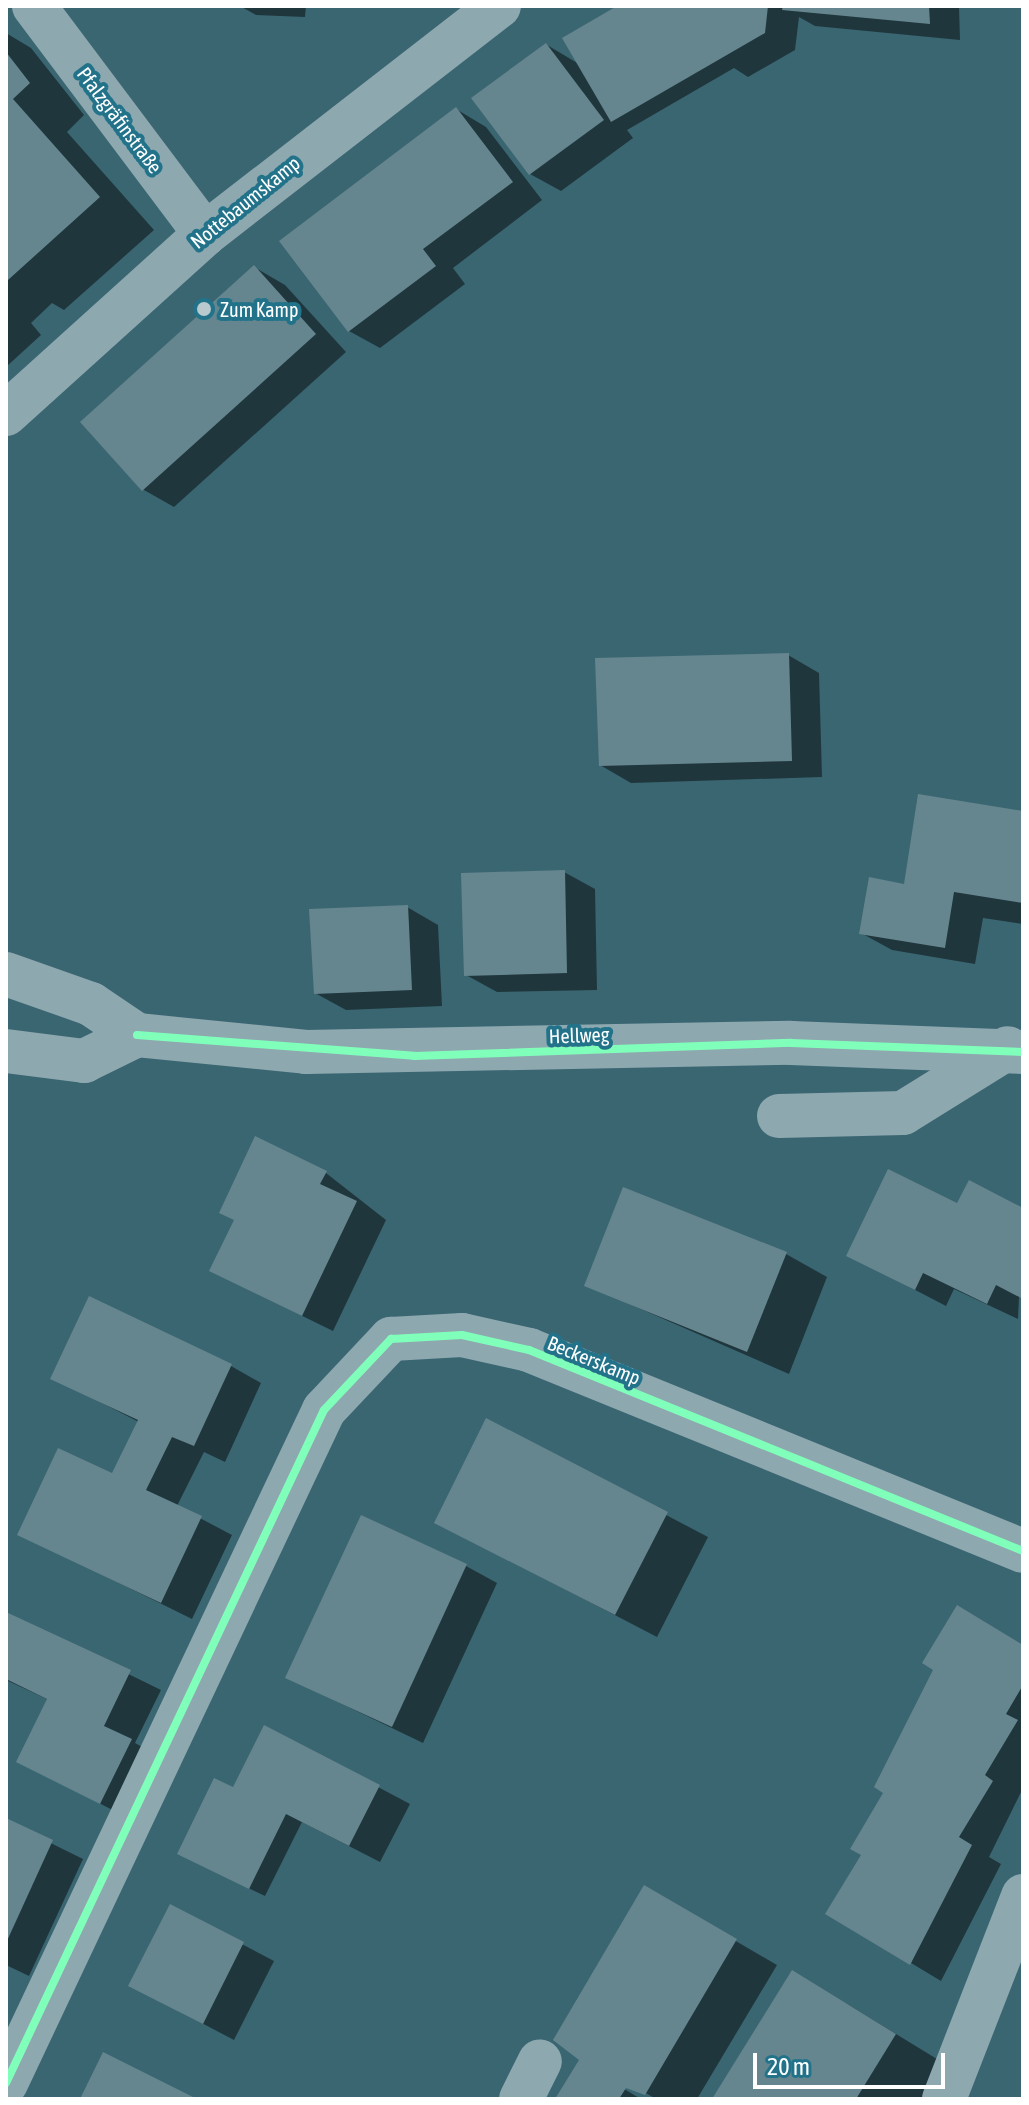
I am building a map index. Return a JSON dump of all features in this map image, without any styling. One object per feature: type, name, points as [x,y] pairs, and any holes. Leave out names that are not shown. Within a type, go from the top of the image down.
[{"type":"street","name":"Pfalzgräfinstraße","points":[[34,6],[205,234]]},
{"type":"street","name":"Nottebaumskamp","points":[[6,414],[205,234],[499,6]]},
{"type":"street","name":"Hellweg","points":[[6,974],[91,1004],[137,1035],[414,1056],[791,1043],[1016,1050]]},
{"type":"street","points":[[6,1051],[84,1061],[137,1035]]},
{"type":"street","points":[[779,1116],[903,1113],[1016,1050]]},
{"type":"street","name":"Beckerskamp","points":[[6,2083],[324,1410],[391,1339],[462,1335],[529,1350],[1023,1551]]},
{"type":"street","points":[[944,2099],[1023,1896]]},
{"type":"street","points":[[521,2099],[540,2061]]},
{"type":"building","points":[[617,6],[768,6],[765,33],[611,122],[562,38]]},
{"type":"building","points":[[783,6],[929,6],[930,24],[782,10]]},
{"type":"building","points":[[546,43],[604,120],[529,175],[471,98]]},
{"type":"building","points":[[6,52],[30,83],[13,99],[100,197],[8,280]]},
{"type":"building","points":[[456,107],[513,182],[423,249],[436,266],[348,332],[279,241]]},
{"type":"building","points":[[254,265],[316,334],[142,491],[80,422]]},
{"type":"building","points":[[789,653],[792,761],[599,766],[595,658]]},
{"type":"building","points":[[918,794],[1023,811],[1023,903],[954,892],[945,948],[859,934],[869,877],[904,884]]},
{"type":"building","points":[[565,870],[567,973],[464,976],[461,873]]},
{"type":"building","points":[[408,905],[412,990],[314,994],[309,909]]},
{"type":"building","points":[[255,1136],[327,1171],[320,1184],[357,1201],[302,1316],[209,1271],[234,1220],[219,1213]]},
{"type":"building","points":[[888,1169],[957,1203],[969,1180],[1023,1208],[1023,1299],[996,1285],[987,1304],[923,1273],[915,1290],[846,1256]]},
{"type":"building","points":[[623,1187],[787,1252],[747,1352],[584,1286]]},
{"type":"building","points":[[89,1296],[232,1364],[194,1446],[172,1437],[146,1490],[202,1516],[161,1603],[17,1535],[58,1448],[112,1473],[138,1420],[50,1379]]},
{"type":"building","points":[[486,1418],[668,1512],[615,1615],[434,1523]]},
{"type":"building","points":[[361,1515],[467,1564],[392,1727],[285,1678]]},
{"type":"building","points":[[957,1605],[1023,1645],[1023,1685],[1006,1714],[1018,1720],[985,1775],[993,1781],[959,1837],[972,1845],[910,1965],[825,1914],[861,1855],[850,1849],[883,1793],[874,1787],[933,1670],[922,1663]]},
{"type":"building","points":[[6,1612],[131,1670],[104,1726],[132,1739],[100,1804],[16,1762],[47,1699],[6,1679]]},
{"type":"building","points":[[264,1725],[380,1785],[349,1846],[286,1814],[249,1889],[177,1854],[214,1778],[233,1787]]},
{"type":"building","points":[[6,1818],[53,1840],[6,1943]]},
{"type":"building","points":[[644,1885],[737,1939],[645,2095],[626,2088],[619,2099],[555,2099],[579,2060],[553,2040]]},
{"type":"building","points":[[170,1904],[244,1942],[203,2024],[128,1986]]},
{"type":"building","points":[[792,1970],[896,2034],[856,2099],[712,2099]]},
{"type":"building","points":[[103,2052],[197,2099],[80,2099]]},
{"type":"cycle path","points":[[137,1035],[414,1056],[791,1043],[1023,1052]]},
{"type":"cycle path","points":[[6,2083],[324,1410],[391,1339],[462,1335],[529,1350],[1023,1551]]},
{"type":"place","name":"Zum Kamp","points":[[204,309]]}]
